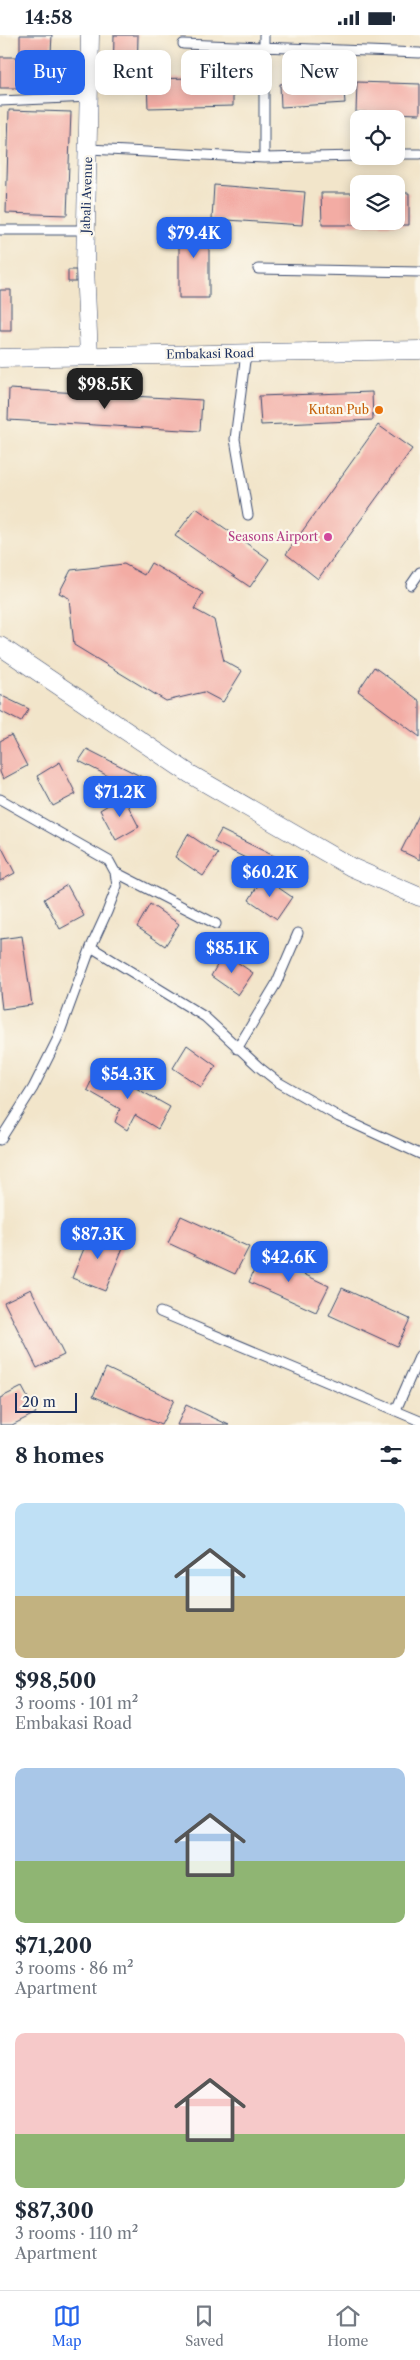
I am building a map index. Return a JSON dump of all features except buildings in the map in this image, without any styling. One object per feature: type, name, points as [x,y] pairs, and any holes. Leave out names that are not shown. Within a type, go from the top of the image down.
[{"type":"street","name":"Jabali Avenue","points":[[89,356],[85,268],[90,35]]},
{"type":"street","name":"Embakasi Road","points":[[0,358],[420,350]]},
{"type":"street","points":[[0,646],[190,774],[352,867],[420,897]]},
{"type":"lane","points":[[264,35],[264,158]]},
{"type":"lane","points":[[183,44],[264,45],[420,53]]},
{"type":"lane","points":[[0,101],[90,97]]},
{"type":"lane","points":[[89,149],[264,158],[350,156]]},
{"type":"lane","points":[[405,155],[420,154]]},
{"type":"lane","points":[[0,230],[86,230]]},
{"type":"lane","points":[[258,269],[420,272]]},
{"type":"lane","points":[[246,353],[235,439],[248,515]]},
{"type":"lane","points":[[412,585],[420,572]]},
{"type":"lane","points":[[0,799],[100,854],[109,861],[115,872],[117,886],[91,947],[57,1040],[33,1088],[0,1140]]},
{"type":"lane","points":[[115,872],[216,924]]},
{"type":"lane","points":[[238,1049],[276,984],[298,933]]},
{"type":"lane","points":[[91,947],[189,1006],[216,1027],[238,1049],[278,1082],[339,1117],[420,1155]]},
{"type":"lane","points":[[160,1312],[420,1421]]},
{"type":"lane","points":[[396,1410],[420,1355]]},
{"type":"place","name":"Kutan Pub","points":[[379,410]]},
{"type":"place","name":"Seasons Airport","points":[[328,537]]}]
